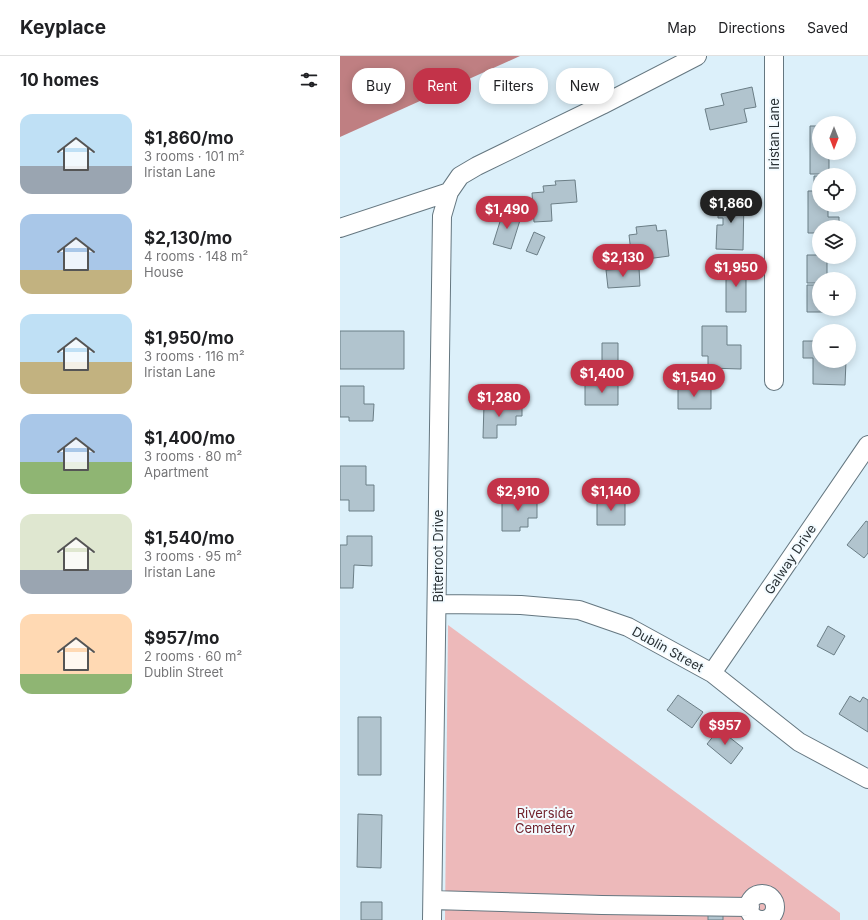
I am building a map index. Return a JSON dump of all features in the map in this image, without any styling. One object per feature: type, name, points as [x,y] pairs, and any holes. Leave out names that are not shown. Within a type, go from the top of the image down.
[{"type":"street","name":"Bitterroot Drive","points":[[432,920],[438,604],[439,376],[442,216],[449,192],[460,176],[477,166],[602,105],[697,56]]},
{"type":"street","name":"Iristan Lane","points":[[774,56],[774,381]]},
{"type":"street","points":[[340,228],[449,192]]},
{"type":"street","name":"Galway Drive","points":[[712,673],[868,445]]},
{"type":"street","name":"Dublin Street","points":[[438,604],[521,605],[579,610],[628,627],[712,673],[799,742],[868,779]]},
{"type":"street","points":[[433,900],[602,905],[750,907]]},
{"type":"green space","name":"Riverside Cemetery","points":[[448,625],[840,913],[840,920],[445,920]]},
{"type":"shaded area","points":[[340,56],[520,56],[493,68],[479,68],[479,74],[471,78],[471,68],[413,68],[413,104],[340,137]]},
{"type":"building","points":[[752,87],[756,107],[744,109],[747,122],[710,130],[705,109],[724,105],[721,94]]},
{"type":"building","points":[[810,126],[812,126],[812,160],[829,160],[829,168],[812,168],[812,174],[810,174]]},
{"type":"building","points":[[575,180],[577,202],[551,204],[552,221],[534,222],[532,193],[544,192],[543,186],[556,185],[555,181]]},
{"type":"building","points":[[808,191],[812,191],[812,212],[828,212],[828,217],[839,217],[839,220],[812,220],[812,233],[808,233]]},
{"type":"building","points":[[718,198],[744,199],[743,250],[716,249],[717,225],[723,225],[723,218],[718,218]]},
{"type":"building","points":[[503,212],[521,217],[511,249],[493,244]]},
{"type":"building","points":[[656,225],[657,231],[666,230],[669,256],[632,261],[629,235],[637,234],[636,227]]},
{"type":"building","points":[[534,232],[545,237],[537,255],[526,251]]},
{"type":"building","points":[[807,255],[812,255],[812,264],[827,264],[827,272],[812,272],[812,283],[807,283]]},
{"type":"building","points":[[726,264],[746,264],[746,312],[726,312]]},
{"type":"building","points":[[639,268],[640,286],[608,288],[606,270]]},
{"type":"building","points":[[807,285],[812,285],[812,312],[807,312]]},
{"type":"building","points":[[702,326],[727,326],[727,345],[741,345],[741,369],[708,368],[708,356],[702,356]]},
{"type":"building","points":[[340,331],[404,331],[404,369],[340,369]]},
{"type":"building","points":[[803,341],[812,341],[812,358],[803,358]]},
{"type":"building","points":[[602,343],[618,343],[618,363],[602,363]]},
{"type":"building","points":[[813,368],[846,368],[845,385],[813,384]]},
{"type":"building","points":[[585,384],[618,384],[618,405],[585,405]]},
{"type":"building","points":[[340,386],[364,386],[364,404],[374,404],[373,421],[349,421],[349,417],[340,417]]},
{"type":"building","points":[[678,388],[711,388],[711,409],[678,409]]},
{"type":"building","points":[[484,404],[522,405],[522,416],[516,416],[516,425],[497,425],[497,438],[483,438]]},
{"type":"building","points":[[340,466],[366,466],[366,485],[374,485],[374,511],[349,511],[349,500],[340,500]]},
{"type":"building","points":[[502,497],[537,497],[537,518],[528,518],[528,527],[520,527],[520,531],[502,531]]},
{"type":"building","points":[[597,498],[625,498],[625,525],[597,525]]},
{"type":"building","points":[[866,521],[868,522],[868,553],[864,558],[847,545]]},
{"type":"building","points":[[347,536],[372,536],[372,566],[354,565],[353,588],[340,588],[340,545],[347,545]]},
{"type":"building","points":[[828,626],[845,636],[834,655],[817,646]]},
{"type":"building","points":[[678,695],[703,712],[692,728],[667,710]]},
{"type":"building","points":[[850,696],[860,702],[863,697],[868,700],[868,732],[839,714]]},
{"type":"building","points":[[358,717],[381,717],[381,775],[358,775]]},
{"type":"building","points":[[719,729],[743,748],[731,764],[707,744]]},
{"type":"building","points":[[358,814],[382,815],[381,868],[357,867]]},
{"type":"building","points":[[361,902],[382,902],[382,920],[361,920]]},
{"type":"building","points":[[708,914],[723,915],[723,920],[708,920]]}]
